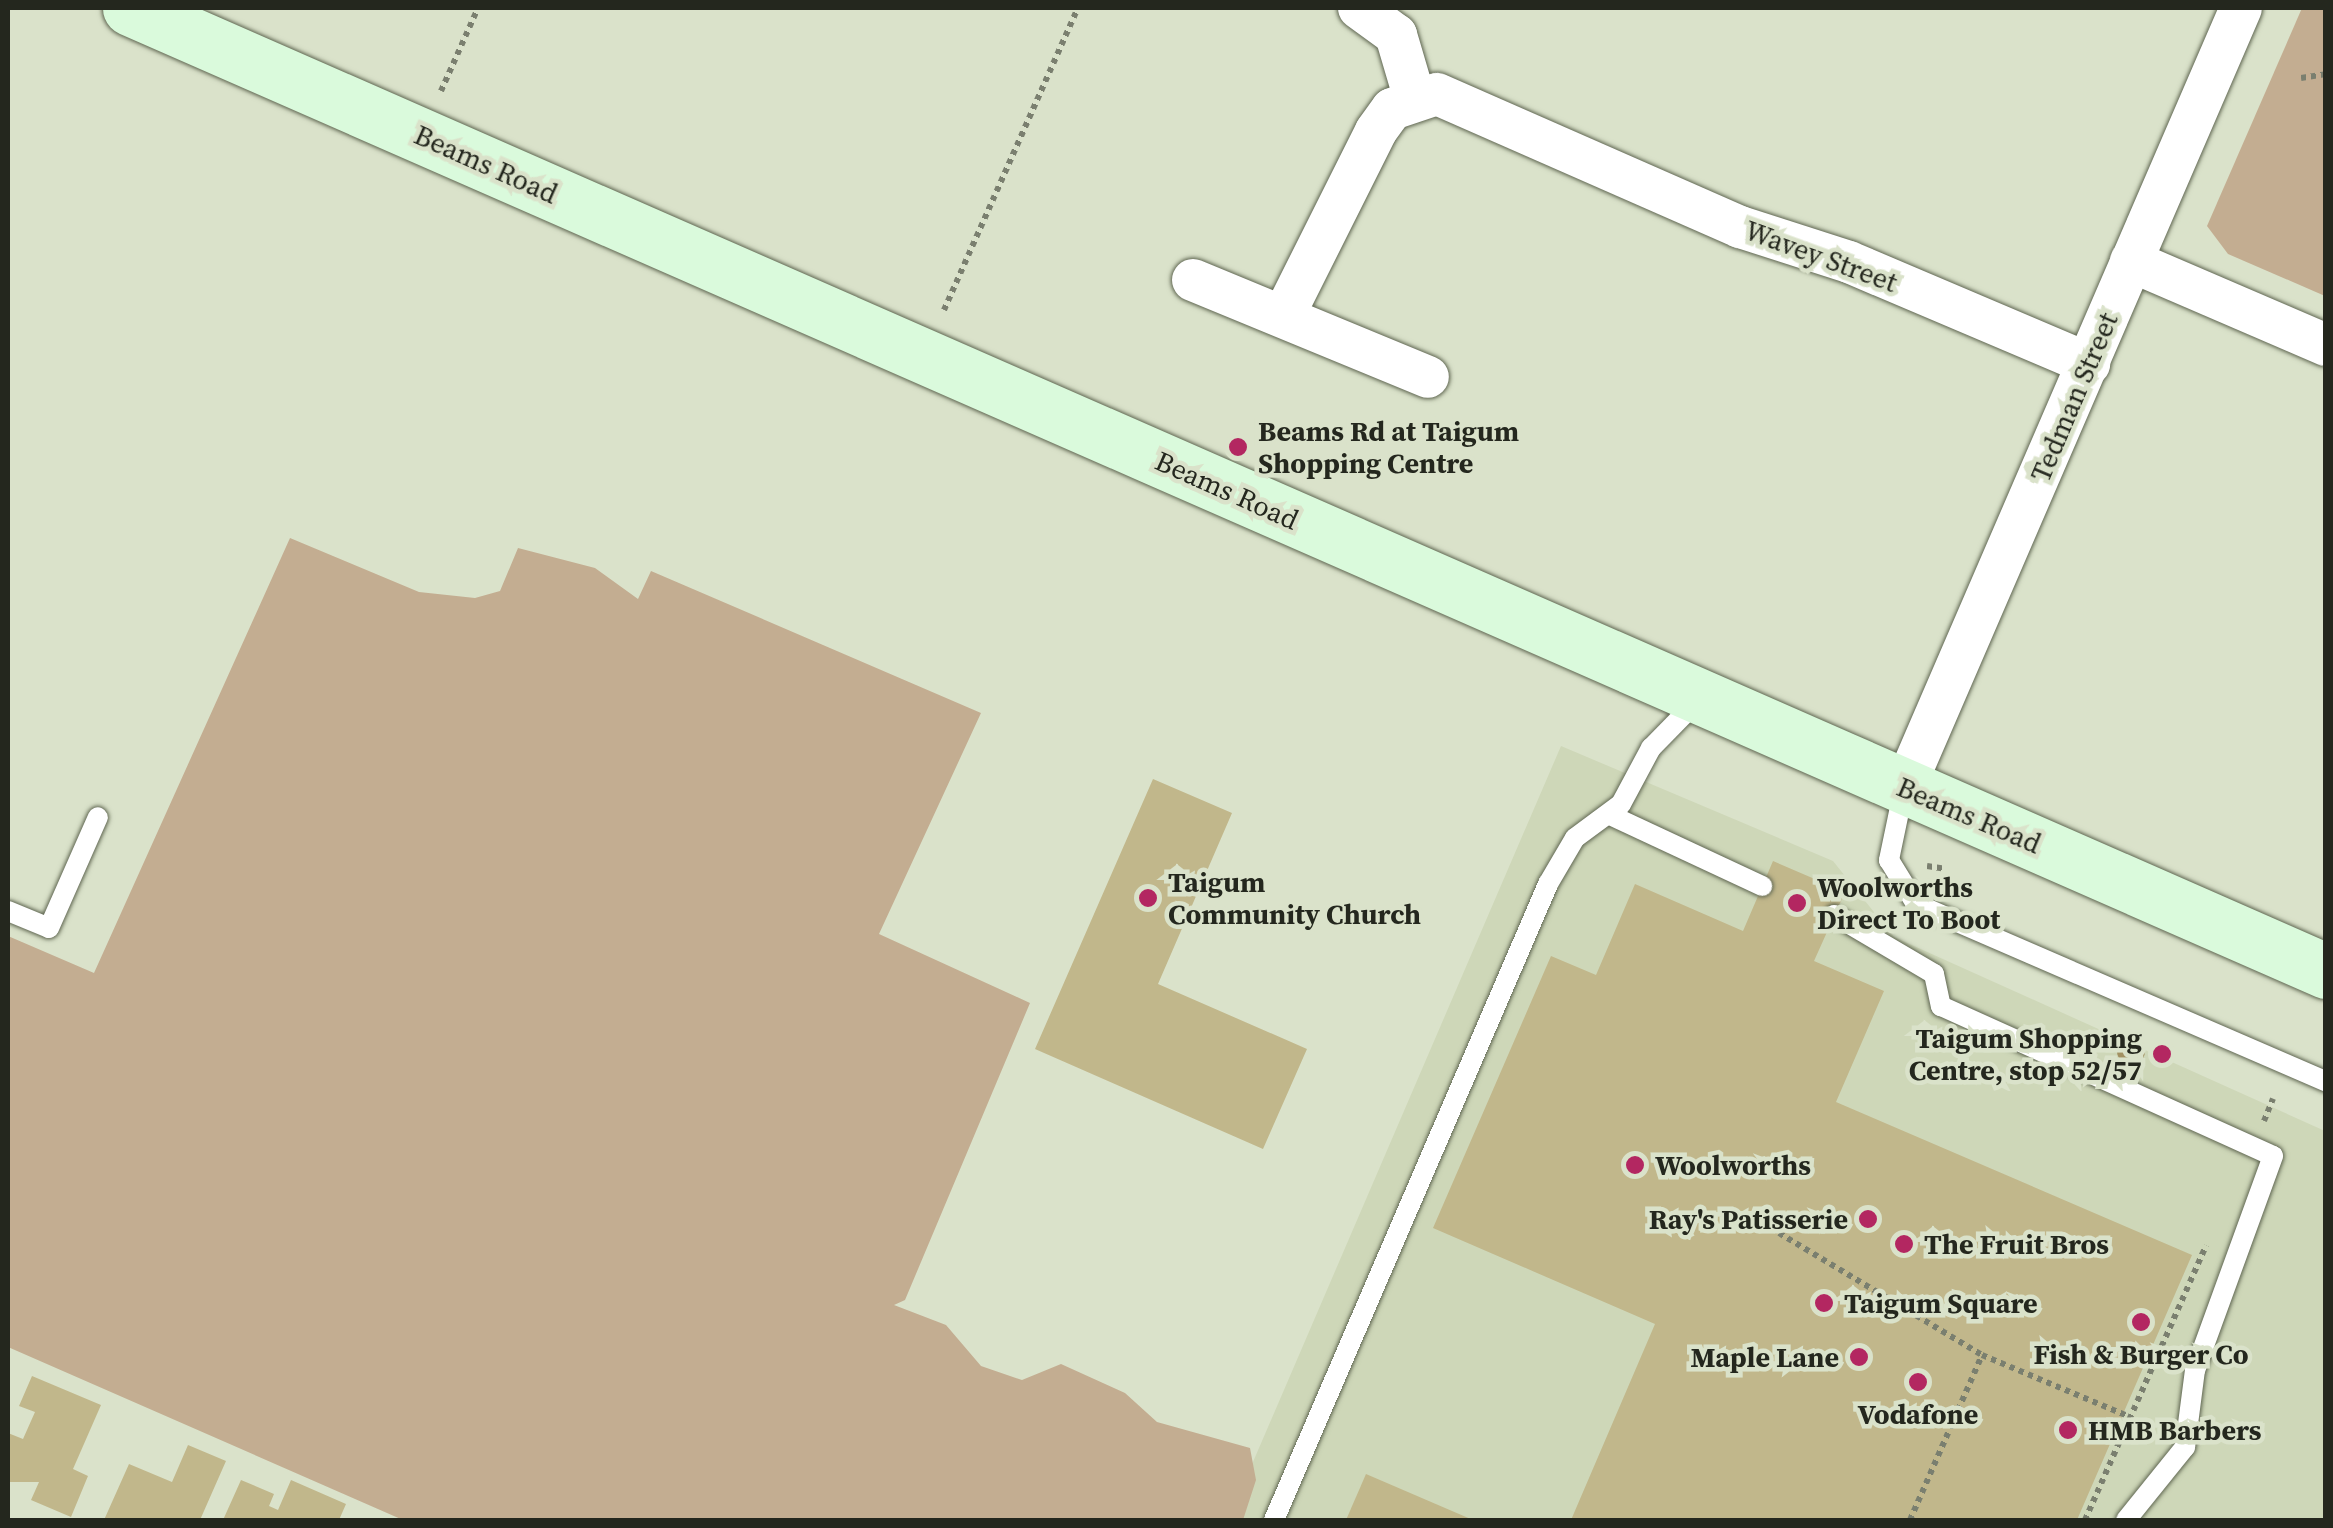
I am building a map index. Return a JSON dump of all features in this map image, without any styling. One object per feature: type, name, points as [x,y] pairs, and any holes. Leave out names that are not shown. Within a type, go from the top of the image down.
[{"type":"main road","name":"Beams Road","points":[[130,8],[1699,699],[2326,970]]},
{"type":"street","points":[[1286,311],[1376,131],[1414,96],[1396,35],[1359,8]]},
{"type":"street","name":"Tedman Street","points":[[1904,786],[2241,8]]},
{"type":"street","name":"Wavey Street","points":[[1414,96],[1437,94],[1554,146],[2089,364]]},
{"type":"street","points":[[2131,261],[2326,345]]},
{"type":"street","points":[[1193,280],[1286,311],[1428,376]]},
{"type":"lane","points":[[1274,1520],[1548,884],[1575,838],[1610,815],[1651,748],[1699,699]]},
{"type":"lane","points":[[1904,786],[1889,860],[1916,904],[2326,1081]]},
{"type":"lane","points":[[1610,815],[1762,886]]},
{"type":"lane","points":[[8,910],[48,928],[98,817]]},
{"type":"lane","points":[[1834,915],[1934,974],[1941,1006],[2254,1142],[2276,1168],[2196,1370],[2190,1436],[2126,1520]]},
{"type":"path","points":[[441,91],[478,8]]},
{"type":"path","points":[[944,310],[1078,8]]},
{"type":"path","points":[[2301,78],[2326,74]]},
{"type":"path","points":[[2254,1142],[2274,1100]]},
{"type":"path","points":[[1779,1233],[1982,1355],[2130,1417]]},
{"type":"path","points":[[2085,1520],[2211,1234]]},
{"type":"path","points":[[1910,1520],[1982,1355]]},
{"type":"shaded area","points":[[2302,8],[2325,8],[2325,296],[2228,254],[2207,226]]},
{"type":"shaded area","points":[[290,538],[419,592],[475,598],[500,591],[518,548],[595,568],[638,599],[651,571],[981,713],[879,934],[1030,1003],[905,1300],[894,1305],[946,1325],[981,1366],[1022,1380],[1061,1364],[1125,1393],[1157,1422],[1250,1448],[1256,1480],[1243,1520],[403,1520],[8,1347],[8,936],[94,973]]},
{"type":"shaded area","name":"Taigum Square","points":[[1561,746],[1833,861],[1894,937],[2325,1131],[2325,1520],[1228,1520]]},
{"type":"building","name":"Taigum Community Church","points":[[1153,779],[1232,813],[1158,984],[1307,1049],[1263,1149],[1035,1049]]},
{"type":"building","points":[[1773,861],[1845,892],[1814,961],[1884,991],[1836,1102],[2192,1255],[2077,1520],[1571,1520],[1655,1324],[1433,1228],[1551,956],[1596,975],[1635,884],[1743,931]]},
{"type":"building","points":[[32,1376],[101,1405],[73,1469],[88,1476],[71,1517],[31,1500],[39,1482],[8,1482],[8,1433],[23,1439],[35,1412],[19,1406]]},
{"type":"building","points":[[188,1445],[226,1461],[200,1520],[104,1520],[129,1464],[172,1482]]},
{"type":"building","points":[[1366,1474],[1473,1520],[1346,1520]]},
{"type":"building","points":[[241,1480],[274,1494],[269,1506],[278,1510],[291,1480],[346,1504],[339,1520],[223,1520]]},
{"type":"place","name":"Beams Rd at Taigum Shopping Centre","points":[[1238,447]]},
{"type":"place","name":"Taigum Community Church","points":[[1148,898]]},
{"type":"place","name":"Woolworths Direct To Boot","points":[[1797,903]]},
{"type":"place","name":"Taigum Shopping Centre, stop 52/57","points":[[2162,1054]]},
{"type":"place","name":"Woolworths","points":[[1635,1165]]},
{"type":"place","name":"Ray's Patisserie","points":[[1868,1219]]},
{"type":"place","name":"The Fruit Bros","points":[[1904,1244]]},
{"type":"place","name":"Taigum Square","points":[[1824,1303]]},
{"type":"place","name":"Fish & Burger Co","points":[[2141,1322]]},
{"type":"place","name":"Maple Lane","points":[[1859,1357]]},
{"type":"place","name":"Vodafone","points":[[1918,1382]]},
{"type":"place","name":"HMB Barbers","points":[[2068,1430]]}]
